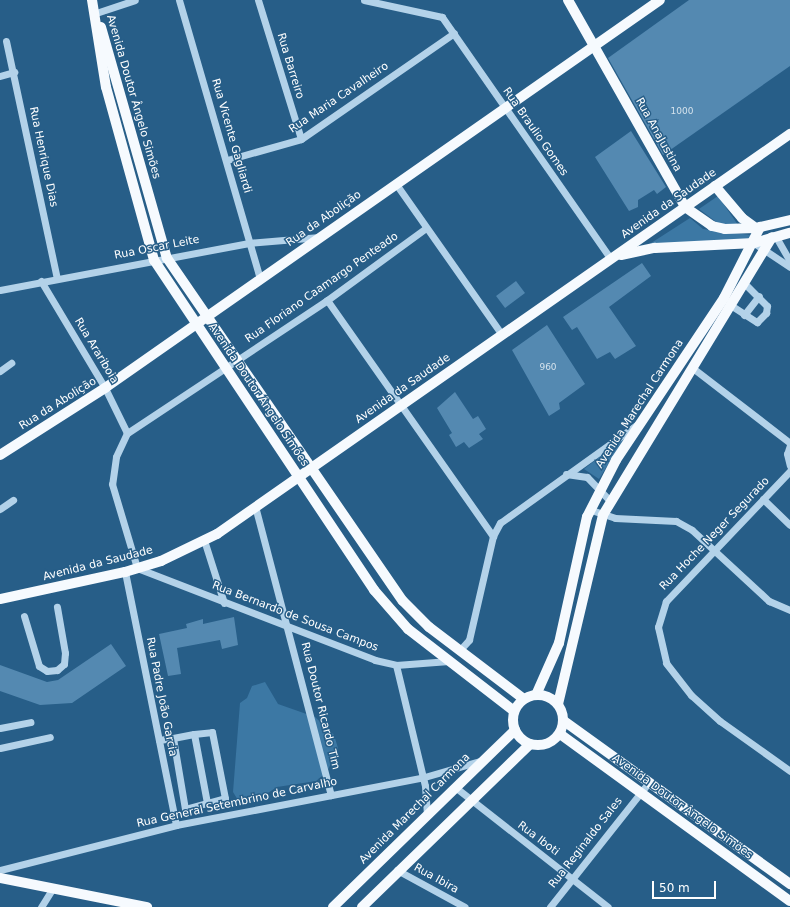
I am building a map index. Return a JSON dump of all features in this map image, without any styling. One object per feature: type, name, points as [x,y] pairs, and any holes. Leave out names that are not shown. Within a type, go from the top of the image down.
[{"type":"main road","name":"Rua AnaJustina","points":[[568,0],[685,208],[712,226],[758,228],[790,220]]},
{"type":"main road","name":"Rua da Abolição","points":[[0,455],[105,388],[206,315],[660,0]]},
{"type":"main road","name":"Avenida Doutor Ângelo Simões","points":[[92,1],[167,258],[309,468],[403,601],[460,651],[524,699]]},
{"type":"main road","name":"Avenida Doutor Ângelo Simões","points":[[95,13],[106,87],[154,260],[374,590],[408,629],[514,711]]},
{"type":"main road","name":"Avenida da Saudade","points":[[0,599],[125,572],[204,540],[502,335],[790,134]]},
{"type":"main road","points":[[715,186],[739,215],[758,228]]},
{"type":"main road","name":"Avenida Marechal Carmona","points":[[536,695],[558,648],[580,540],[591,510],[601,490],[643,420],[724,298],[754,243],[758,228]]},
{"type":"main road","points":[[613,258],[655,248],[754,243],[790,233]]},
{"type":"main road","points":[[558,704],[536,695],[524,699],[514,711],[515,730],[530,744],[548,744],[560,734],[564,721],[558,704],[603,515],[610,501],[694,370],[744,284],[774,237]]},
{"type":"main road","name":"Avenida Doutor Ângelo Simões","points":[[564,721],[790,884]]},
{"type":"main road","name":"Avenida Marechal Carmona","points":[[333,907],[480,762],[515,730]]},
{"type":"main road","name":"Avenida Doutor Ângelo Simões","points":[[560,734],[790,901]]},
{"type":"main road","points":[[362,907],[397,870],[530,744]]},
{"type":"main road","points":[[0,878],[147,907]]},
{"type":"street","points":[[95,13],[135,0]]},
{"type":"street","name":"Rua Vicente Gagliardi","points":[[179,0],[251,242],[260,278]]},
{"type":"street","name":"Rua Barreiro","points":[[258,0],[301,139]]},
{"type":"street","name":"Rua Braulio Gomes","points":[[364,0],[442,17],[505,108],[613,258]]},
{"type":"street","name":"Rua Maria Cavalheiro","points":[[226,160],[301,139],[454,34]]},
{"type":"street","name":"Rua Henrique Dias","points":[[6,41],[14,72],[56,278]]},
{"type":"street","points":[[0,76],[14,72]]},
{"type":"street","points":[[396,184],[502,335]]},
{"type":"street","name":"Rua Floriano Caamargo Penteado","points":[[127,433],[327,300],[426,228]]},
{"type":"street","name":"Rua Oscar Leite","points":[[0,290],[56,278],[251,242],[320,237]]},
{"type":"street","points":[[774,237],[790,261]]},
{"type":"street","points":[[754,243],[764,252],[790,267]]},
{"type":"street","name":"Rua Arariboia","points":[[41,281],[105,388],[127,433]]},
{"type":"street","points":[[732,306],[744,315],[760,321],[767,306],[759,296],[744,284]]},
{"type":"street","points":[[744,315],[759,296]]},
{"type":"street","points":[[327,300],[493,536]]},
{"type":"street","points":[[0,371],[12,363]]},
{"type":"street","points":[[694,370],[790,444],[787,454],[790,466]]},
{"type":"street","points":[[460,651],[472,633],[493,536],[509,514],[643,420]]},
{"type":"street","points":[[127,433],[116,457],[112,484],[138,568]]},
{"type":"street","name":"Rua Hoche Neger Segurado","points":[[790,471],[714,549],[663,607],[658,627],[661,652],[674,675],[705,709],[790,771]]},
{"type":"street","points":[[566,474],[588,477],[610,501]]},
{"type":"street","points":[[763,499],[790,525]]},
{"type":"street","points":[[0,509],[13,500]]},
{"type":"street","name":"Rua Doutor Ricardo Tim","points":[[255,506],[289,628],[331,795]]},
{"type":"street","points":[[591,510],[603,515],[676,521],[714,549],[769,601],[790,610]]},
{"type":"street","points":[[204,540],[224,603]]},
{"type":"street","name":"Rua Bernardo de Sousa Campos","points":[[138,568],[289,628],[396,665],[449,661]]},
{"type":"street","name":"Rua Padre João Garcia","points":[[125,572],[176,825]]},
{"type":"street","points":[[24,616],[38,662],[43,669],[52,671],[64,664],[57,607]]},
{"type":"street","points":[[396,665],[421,778],[427,815]]},
{"type":"street","points":[[0,728],[30,722]]},
{"type":"street","points":[[159,740],[212,732],[225,795],[207,803],[184,808],[173,738]]},
{"type":"street","points":[[194,734],[207,803]]},
{"type":"street","points":[[0,748],[50,737]]},
{"type":"street","name":"Rua General Setembrino de Carvalho","points":[[0,870],[176,825],[421,778],[480,762]]},
{"type":"street","name":"Rua Reginaldo Sales","points":[[550,907],[649,782]]},
{"type":"street","name":"Rua Iboti","points":[[455,787],[608,907]]},
{"type":"street","name":"Rua Ibira","points":[[397,870],[465,907]]},
{"type":"street","points":[[41,907],[53,888]]},
{"type":"shaded area","points":[[718,196],[738,225],[719,224],[699,209]]},
{"type":"shaded area","points":[[690,218],[703,229],[751,235],[750,239],[648,245]]},
{"type":"shaded area","points":[[625,437],[599,479],[584,469]]},
{"type":"shaded area","points":[[265,682],[278,704],[315,717],[334,735],[338,748],[327,772],[316,781],[277,787],[254,802],[241,805],[233,792],[240,703],[247,698],[252,686]]},
{"type":"building","points":[[689,0],[790,0],[790,66],[663,155],[608,58]]},
{"type":"building","points":[[631,131],[666,187],[657,194],[654,190],[638,200],[638,207],[629,211],[595,157]]},
{"type":"building","points":[[642,263],[651,276],[609,307],[636,346],[615,359],[610,352],[597,359],[577,327],[572,330],[563,317]]},
{"type":"building","points":[[516,281],[525,293],[505,308],[496,296]]},
{"type":"building","points":[[547,325],[585,384],[559,403],[560,409],[549,416],[512,350]]},
{"type":"building","points":[[455,392],[473,419],[478,416],[486,429],[479,434],[483,439],[469,448],[464,442],[456,447],[449,435],[452,433],[437,408]]},
{"type":"building","points":[[234,617],[238,645],[222,649],[220,640],[177,648],[181,674],[168,676],[159,634],[187,628],[186,624],[203,619],[203,624]]},
{"type":"building","points":[[111,644],[126,666],[72,703],[40,705],[0,691],[0,665],[47,682],[58,680]]}]
